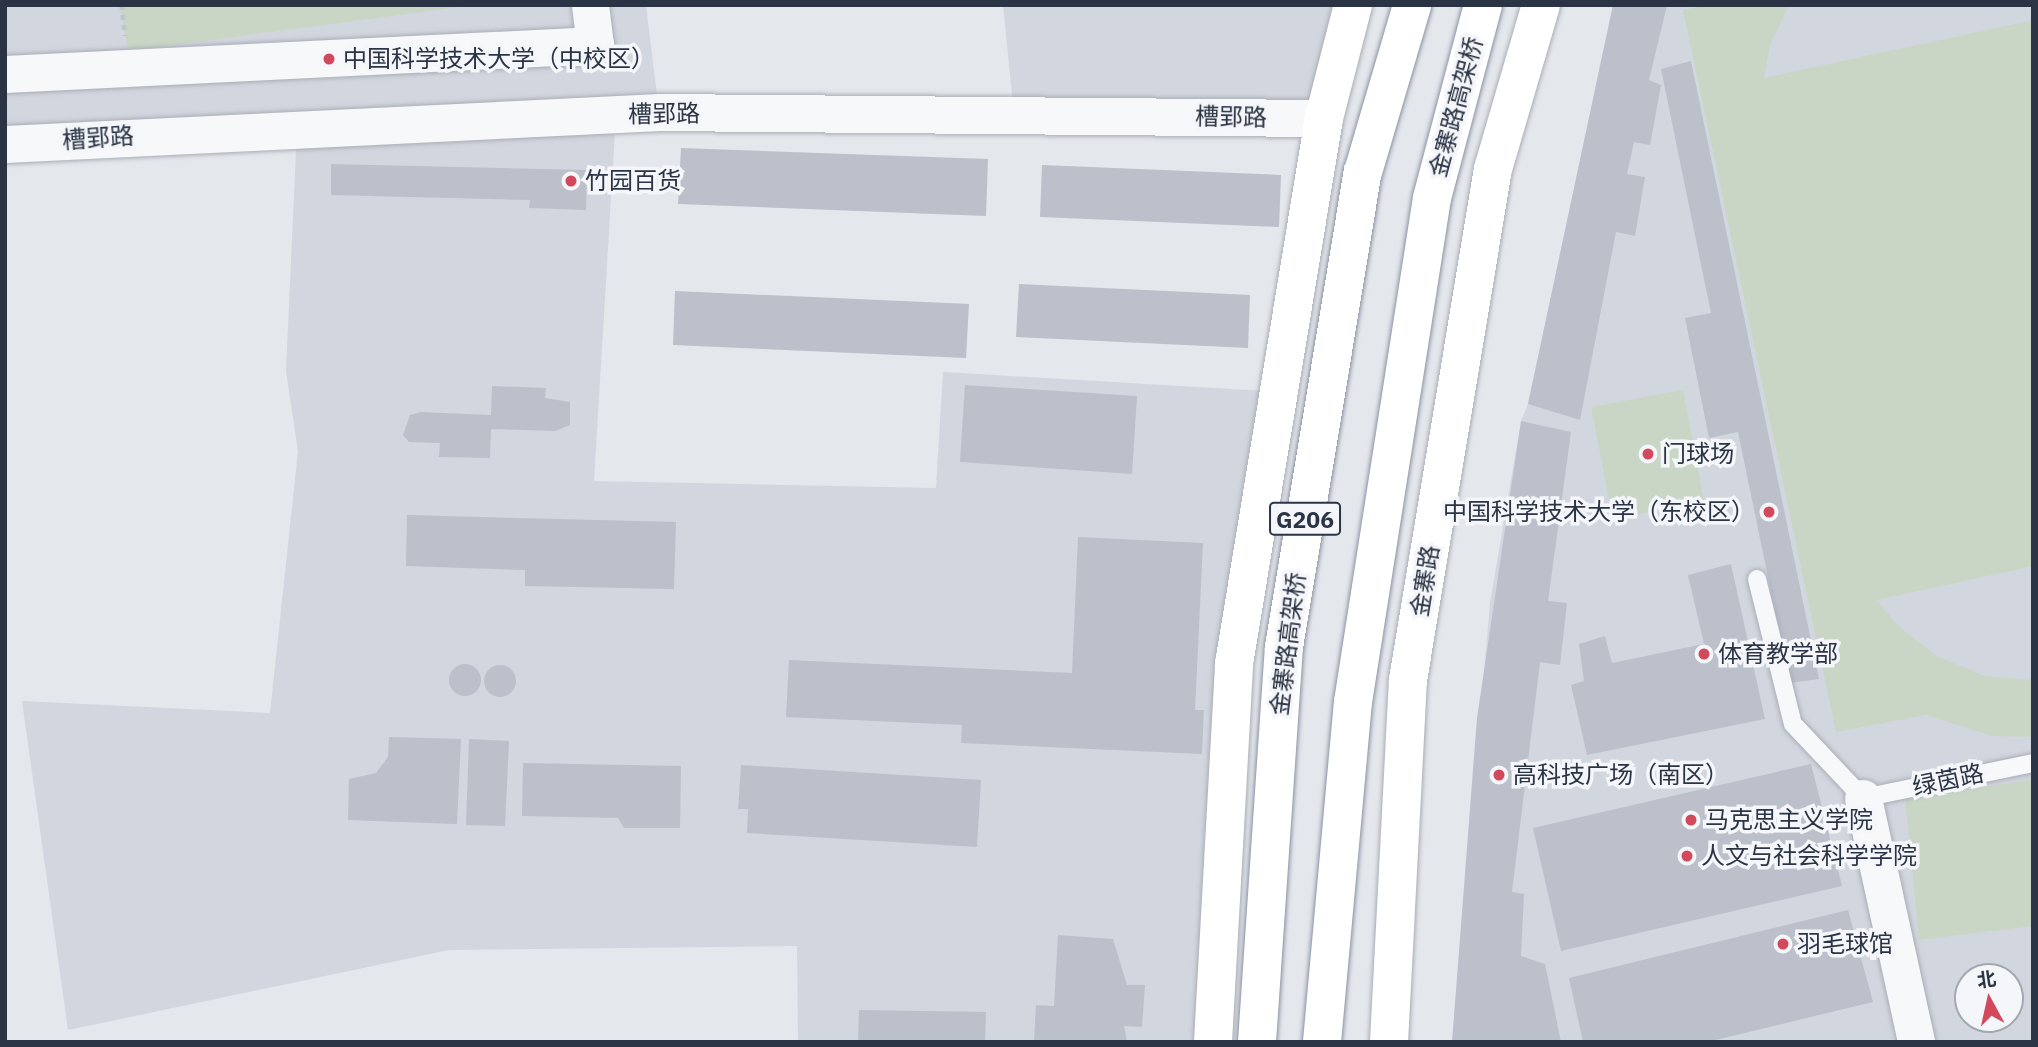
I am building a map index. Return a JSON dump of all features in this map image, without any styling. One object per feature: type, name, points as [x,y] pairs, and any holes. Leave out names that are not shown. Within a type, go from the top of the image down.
[{"type":"highway","points":[[1213,1042],[1234,664],[1324,118],[1353,5]]},
{"type":"highway","name":"金寨路高架桥","points":[[1257,1042],[1284,648],[1363,172],[1412,5]]},
{"type":"highway","name":"金寨路高架桥","points":[[1322,1042],[1355,688],[1432,198],[1483,5]]},
{"type":"highway","name":"金寨路","points":[[1389,1042],[1408,680],[1493,169],[1541,5]]},
{"type":"street","points":[[5,74],[595,45],[590,5]]},
{"type":"street","name":"槽郢路","points":[[5,145],[659,112],[1324,118]]},
{"type":"street","points":[[1863,798],[1916,1042]]},
{"type":"lane","points":[[1757,579],[1793,724],[1863,798]]},
{"type":"lane","name":"绿茵路","points":[[1863,798],[2033,763]]},
{"type":"shaded area","points":[[5,5],[646,5],[659,112],[616,115],[594,481],[936,488],[943,372],[1279,392],[1213,1042],[798,1042],[797,946],[449,950],[68,1030],[22,701],[270,713],[298,451],[286,371],[297,129],[5,144]]},
{"type":"shaded area","points":[[1003,5],[1353,5],[1324,118],[1014,115]]},
{"type":"shaded area","name":"中国科学技术大学（东校区）","points":[[1613,5],[2033,5],[2033,1042],[1452,1042],[1490,603],[1521,421],[1528,404]]},
{"type":"green space","points":[[120,5],[475,5],[128,51]]},
{"type":"green space","points":[[1707,5],[1789,5],[1770,45],[1764,78],[2033,20],[2033,566],[1877,600],[1898,626],[1938,657],[1985,676],[2033,680],[2033,737],[1992,736],[1926,715],[1836,732],[1683,10]]},
{"type":"green space","name":"门球场","points":[[1683,390],[1704,502],[1613,519],[1591,407]]},
{"type":"green space","points":[[2033,780],[2033,926],[1919,940],[1905,798]]},
{"type":"building","points":[[1613,5],[1667,5],[1649,80],[1661,85],[1650,145],[1634,142],[1627,174],[1645,177],[1635,236],[1616,232],[1580,420],[1528,404]]},
{"type":"building","points":[[1691,61],[1819,679],[1790,683],[1738,432],[1709,438],[1685,318],[1711,313],[1661,69]]},
{"type":"building","points":[[681,148],[988,159],[986,216],[678,204]]},
{"type":"building","points":[[331,164],[587,170],[586,210],[529,208],[530,200],[331,195]]},
{"type":"building","points":[[1042,165],[1281,175],[1279,227],[1040,217]]},
{"type":"building","points":[[1019,284],[1250,295],[1248,348],[1016,337]]},
{"type":"building","points":[[675,291],[969,304],[966,358],[673,345]]},
{"type":"building","points":[[965,385],[1137,396],[1132,474],[960,462]]},
{"type":"building","points":[[492,386],[546,388],[545,398],[570,402],[570,425],[555,431],[491,429],[490,458],[439,457],[440,443],[409,442],[403,435],[410,415],[421,412],[491,415]]},
{"type":"building","name":"高科技广场（南区）","points":[[1521,421],[1571,432],[1548,601],[1567,603],[1560,665],[1540,662],[1512,892],[1524,894],[1521,956],[1545,964],[1561,1042],[1452,1042],[1477,718]]},
{"type":"building","points":[[407,515],[676,522],[674,589],[525,586],[525,570],[406,566]]},
{"type":"building","points":[[1078,537],[1203,543],[1195,710],[1204,710],[1202,754],[961,743],[962,725],[786,717],[789,660],[1072,673]]},
{"type":"building","name":"体育教学部","points":[[1731,564],[1765,719],[1587,755],[1571,685],[1584,681],[1579,644],[1605,636],[1612,663],[1704,644],[1688,575]]},
{"type":"building","points":[[465,664],[476,669],[481,680],[476,691],[465,696],[454,691],[449,680],[454,669]]},
{"type":"building","points":[[500,665],[511,670],[516,681],[511,692],[500,697],[489,692],[484,681],[489,670]]},
{"type":"building","points":[[389,737],[461,739],[457,824],[348,820],[349,779],[376,773],[388,757]]},
{"type":"building","points":[[469,739],[509,741],[505,826],[466,825]]},
{"type":"building","points":[[523,763],[681,766],[680,828],[624,828],[618,818],[522,816]]},
{"type":"building","name":"人文与社会科学学院","points":[[1811,764],[1842,886],[1561,951],[1533,828]]},
{"type":"building","points":[[741,765],[981,780],[977,847],[747,833],[748,809],[738,809]]},
{"type":"building","name":"羽毛球馆","points":[[1848,910],[1873,1002],[1707,1042],[1583,1042],[1569,978]]},
{"type":"building","points":[[1058,935],[1113,939],[1127,985],[1145,985],[1142,1027],[1124,1026],[1127,1042],[1034,1042],[1036,1005],[1054,1006]]},
{"type":"building","points":[[859,1010],[986,1012],[985,1042],[858,1042]]},
{"type":"place","name":"中国科学技术大学（中校区）","points":[[329,59]]},
{"type":"place","name":"竹园百货","points":[[571,181]]},
{"type":"place","name":"门球场","points":[[1648,454]]},
{"type":"place","name":"中国科学技术大学（东校区）","points":[[1769,512]]},
{"type":"place","name":"体育教学部","points":[[1704,654]]},
{"type":"place","name":"高科技广场（南区）","points":[[1499,775]]},
{"type":"place","name":"马克思主义学院","points":[[1691,820]]},
{"type":"place","name":"人文与社会科学学院","points":[[1687,856]]},
{"type":"place","name":"羽毛球馆","points":[[1783,944]]}]
